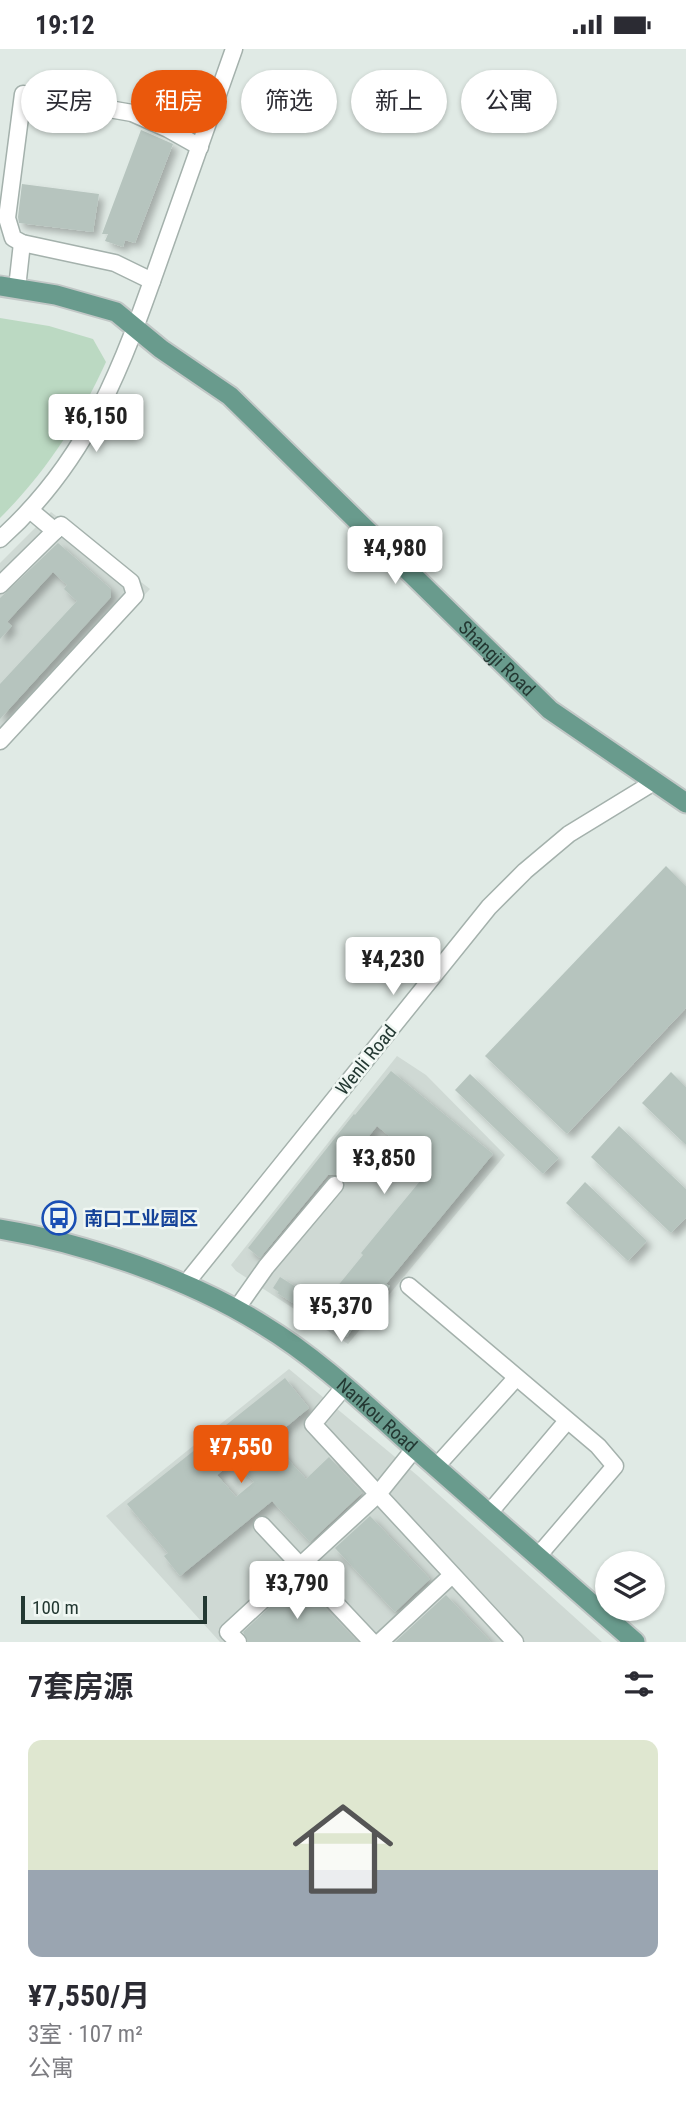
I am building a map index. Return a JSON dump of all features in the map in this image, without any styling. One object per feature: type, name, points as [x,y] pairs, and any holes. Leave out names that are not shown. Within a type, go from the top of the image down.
[{"type":"main road","name":"Shangji Road","points":[[8,287],[66,297],[116,312],[135,330],[230,396],[550,710],[686,803]]},
{"type":"main road","name":"Shangji Road","points":[[0,299],[53,307],[168,338],[238,386],[558,700],[626,749],[686,787]]},
{"type":"main road","name":"Nankou Road","points":[[0,1219],[77,1236],[191,1277],[242,1301],[314,1348],[595,1594]]},
{"type":"main road","name":"Nankou Road","points":[[0,1229],[74,1245],[209,1295],[286,1340],[345,1387],[635,1642]]},
{"type":"main road","points":[[627,1621],[651,1642]]},
{"type":"street","points":[[0,539],[60,475],[104,402],[135,330],[234,49]]},
{"type":"street","points":[[152,281],[114,263],[22,243],[13,238],[7,218],[23,94],[132,113],[200,147]]},
{"type":"street","points":[[8,287],[22,243]]},
{"type":"street","points":[[30,510],[55,531]]},
{"type":"street","points":[[0,585],[61,525],[131,582],[135,595],[0,741]]},
{"type":"street","name":"Wenli Road","points":[[191,1277],[489,907],[525,871],[569,834],[654,782]]},
{"type":"street","points":[[242,1301],[266,1267],[335,1185]]},
{"type":"street","points":[[409,1286],[597,1446],[615,1466],[544,1549]]},
{"type":"street","points":[[443,1459],[516,1378]]},
{"type":"street","points":[[345,1387],[313,1424],[515,1642]]},
{"type":"street","points":[[495,1506],[567,1421]]},
{"type":"street","points":[[238,1642],[228,1632],[378,1494],[415,1448]]},
{"type":"street","points":[[262,1525],[372,1642]]},
{"type":"street","points":[[380,1642],[453,1575]]},
{"type":"shaded area","points":[[51,512],[150,589],[0,750],[0,563]]},
{"type":"shaded area","points":[[397,1056],[426,1075],[505,1155],[348,1344],[236,1271],[231,1265]]},
{"type":"shaded area","points":[[289,1369],[418,1476],[602,1642],[220,1642],[106,1516]]},
{"type":"green space","points":[[0,318],[49,326],[93,339],[106,362],[85,405],[60,445],[32,483],[0,518]]},
{"type":"building","points":[[140,133],[148,133],[173,144],[135,243],[125,240],[123,247],[105,241],[108,234],[102,234]]},
{"type":"building","points":[[22,184],[99,194],[93,232],[19,223]]},
{"type":"building","points":[[58,543],[111,589],[111,597],[0,719],[0,684],[77,601],[64,589],[67,585],[53,572],[7,622],[12,626],[0,639],[0,598]]},
{"type":"building","points":[[666,866],[686,886],[686,1008],[567,1134],[485,1056]]},
{"type":"building","points":[[391,1071],[493,1154],[386,1284],[390,1286],[347,1337],[273,1288],[280,1277],[323,1304],[430,1169],[377,1126],[338,1175],[328,1175],[260,1258],[248,1248]]},
{"type":"building","points":[[671,1072],[686,1087],[686,1145],[642,1103]]},
{"type":"building","points":[[470,1074],[559,1158],[543,1174],[455,1090]]},
{"type":"building","points":[[619,1126],[686,1189],[686,1218],[671,1233],[591,1157]]},
{"type":"building","points":[[585,1182],[647,1241],[628,1261],[566,1203]]},
{"type":"building","points":[[285,1378],[309,1408],[270,1440],[306,1479],[329,1457],[362,1493],[310,1542],[272,1501],[180,1576],[164,1556],[168,1553],[127,1504]],"holes":[[[234,1461],[254,1482],[236,1497],[217,1475]]]},
{"type":"building","points":[[370,1516],[430,1579],[395,1612],[335,1548]]},
{"type":"building","points":[[299,1580],[358,1642],[248,1642],[243,1632]]},
{"type":"building","points":[[446,1595],[491,1642],[395,1642]]},
{"type":"place","name":"南口工业园区","points":[[59,1218]]}]
